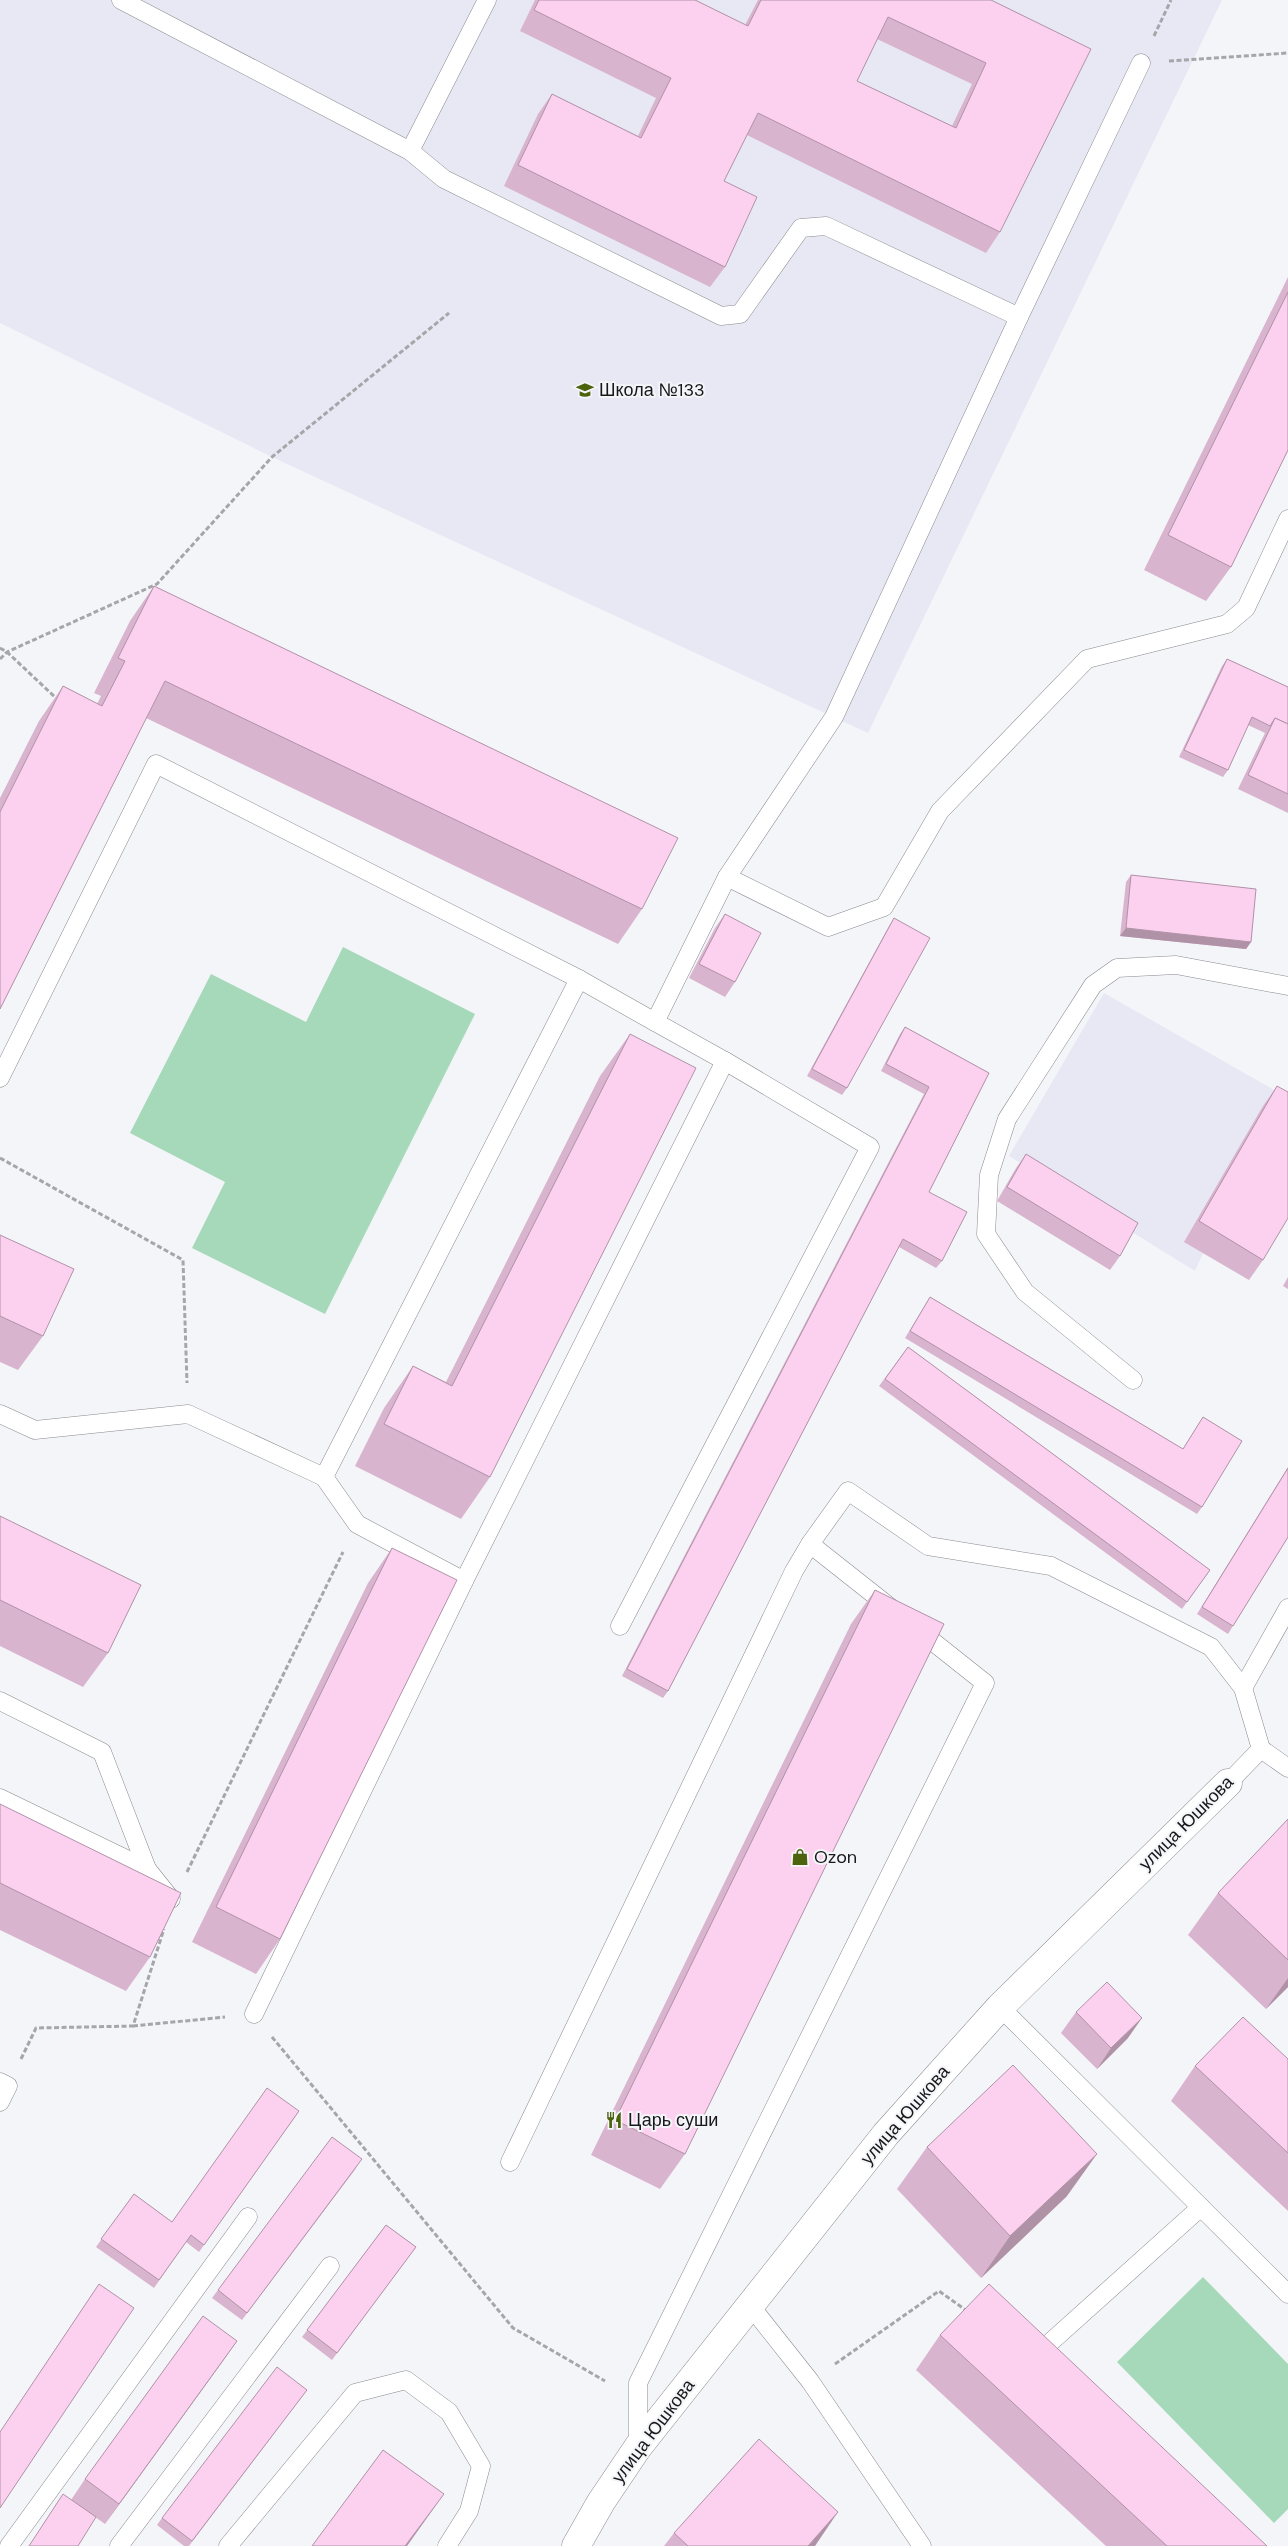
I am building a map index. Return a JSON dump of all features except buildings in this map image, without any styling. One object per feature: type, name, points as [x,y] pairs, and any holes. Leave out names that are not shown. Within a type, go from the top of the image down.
[{"type":"street","name":"улица Юшкова","points":[[576,2546],[601,2502],[638,2447],[749,2304],[886,2134],[1000,2007],[1228,1783]]},
{"type":"lane","points":[[121,0],[410,151],[444,179],[721,316],[740,314],[801,228],[826,226],[1019,317]]},
{"type":"lane","points":[[410,151],[487,0]]},
{"type":"lane","points":[[655,1022],[727,877],[834,717],[1019,317],[1141,63]]},
{"type":"lane","points":[[727,877],[828,927],[884,907],[940,811],[1087,660],[1227,624],[1246,608],[1288,519]]},
{"type":"lane","points":[[0,1078],[156,764],[579,979],[725,1061],[870,1147],[620,1626]]},
{"type":"lane","points":[[1134,1380],[1025,1292],[986,1234],[989,1175],[1007,1119],[1093,985],[1116,968],[1176,965],[1288,986]]},
{"type":"lane","points":[[324,1477],[579,979]]},
{"type":"lane","points":[[254,2014],[464,1581],[725,1061]]},
{"type":"lane","points":[[0,1414],[35,1430],[188,1414],[324,1477],[357,1524],[464,1581]]},
{"type":"lane","points":[[510,2162],[794,1571],[810,1544],[848,1491],[928,1546],[1051,1566],[1211,1646],[1243,1688],[1261,1749],[1288,1768]]},
{"type":"lane","points":[[638,2447],[638,2383],[985,1683],[810,1544]]},
{"type":"lane","points":[[1243,1688],[1288,1608]]},
{"type":"lane","points":[[0,1701],[102,1752],[148,1869],[173,1902]]},
{"type":"lane","name":"улица Юшкова","points":[[1228,1783],[1261,1749]]},
{"type":"lane","points":[[0,1798],[148,1869]]},
{"type":"lane","points":[[1000,2007],[1288,2294]]},
{"type":"lane","points":[[0,2102],[4,2084]]},
{"type":"lane","points":[[1046,2372],[1032,2359],[1201,2207]]},
{"type":"lane","points":[[9,2546],[248,2217]]},
{"type":"lane","points":[[119,2546],[330,2266]]},
{"type":"lane","points":[[749,2304],[810,2381],[922,2546]]},
{"type":"lane","points":[[228,2546],[355,2393],[406,2380],[449,2412],[481,2466],[468,2511],[447,2546]]},
{"type":"path","points":[[1171,0],[1141,63],[1288,54]]},
{"type":"path","points":[[0,659],[7,652],[157,584],[272,457],[449,313]]},
{"type":"path","points":[[0,648],[7,652],[64,705]]},
{"type":"path","points":[[0,1158],[183,1260],[188,1414]]},
{"type":"path","points":[[133,2026],[173,1902],[357,1524]]},
{"type":"path","points":[[4,2084],[36,2028],[133,2026],[254,2014],[513,2328],[604,2381]]},
{"type":"path","points":[[810,2381],[939,2291],[970,2313]]},
{"type":"shaded area","name":"Школа №133","points":[[0,0],[1222,0],[868,733],[272,457],[0,323]]},
{"type":"shaded area","points":[[1104,993],[1288,1098],[1288,1214],[1249,1280],[1203,1253],[1195,1271],[1009,1156]]},
{"type":"green space","points":[[343,947],[475,1014],[325,1314],[192,1248],[225,1182],[130,1133],[211,974],[306,1022]]},
{"type":"green space","points":[[1203,2277],[1288,2364],[1288,2509],[1274,2523],[1117,2362]]},
{"type":"place","name":"Школа №133","points":[[585,390]]},
{"type":"place","name":"Ozon","points":[[800,1857]]},
{"type":"place","name":"Царь суши","points":[[614,2120]]}]
